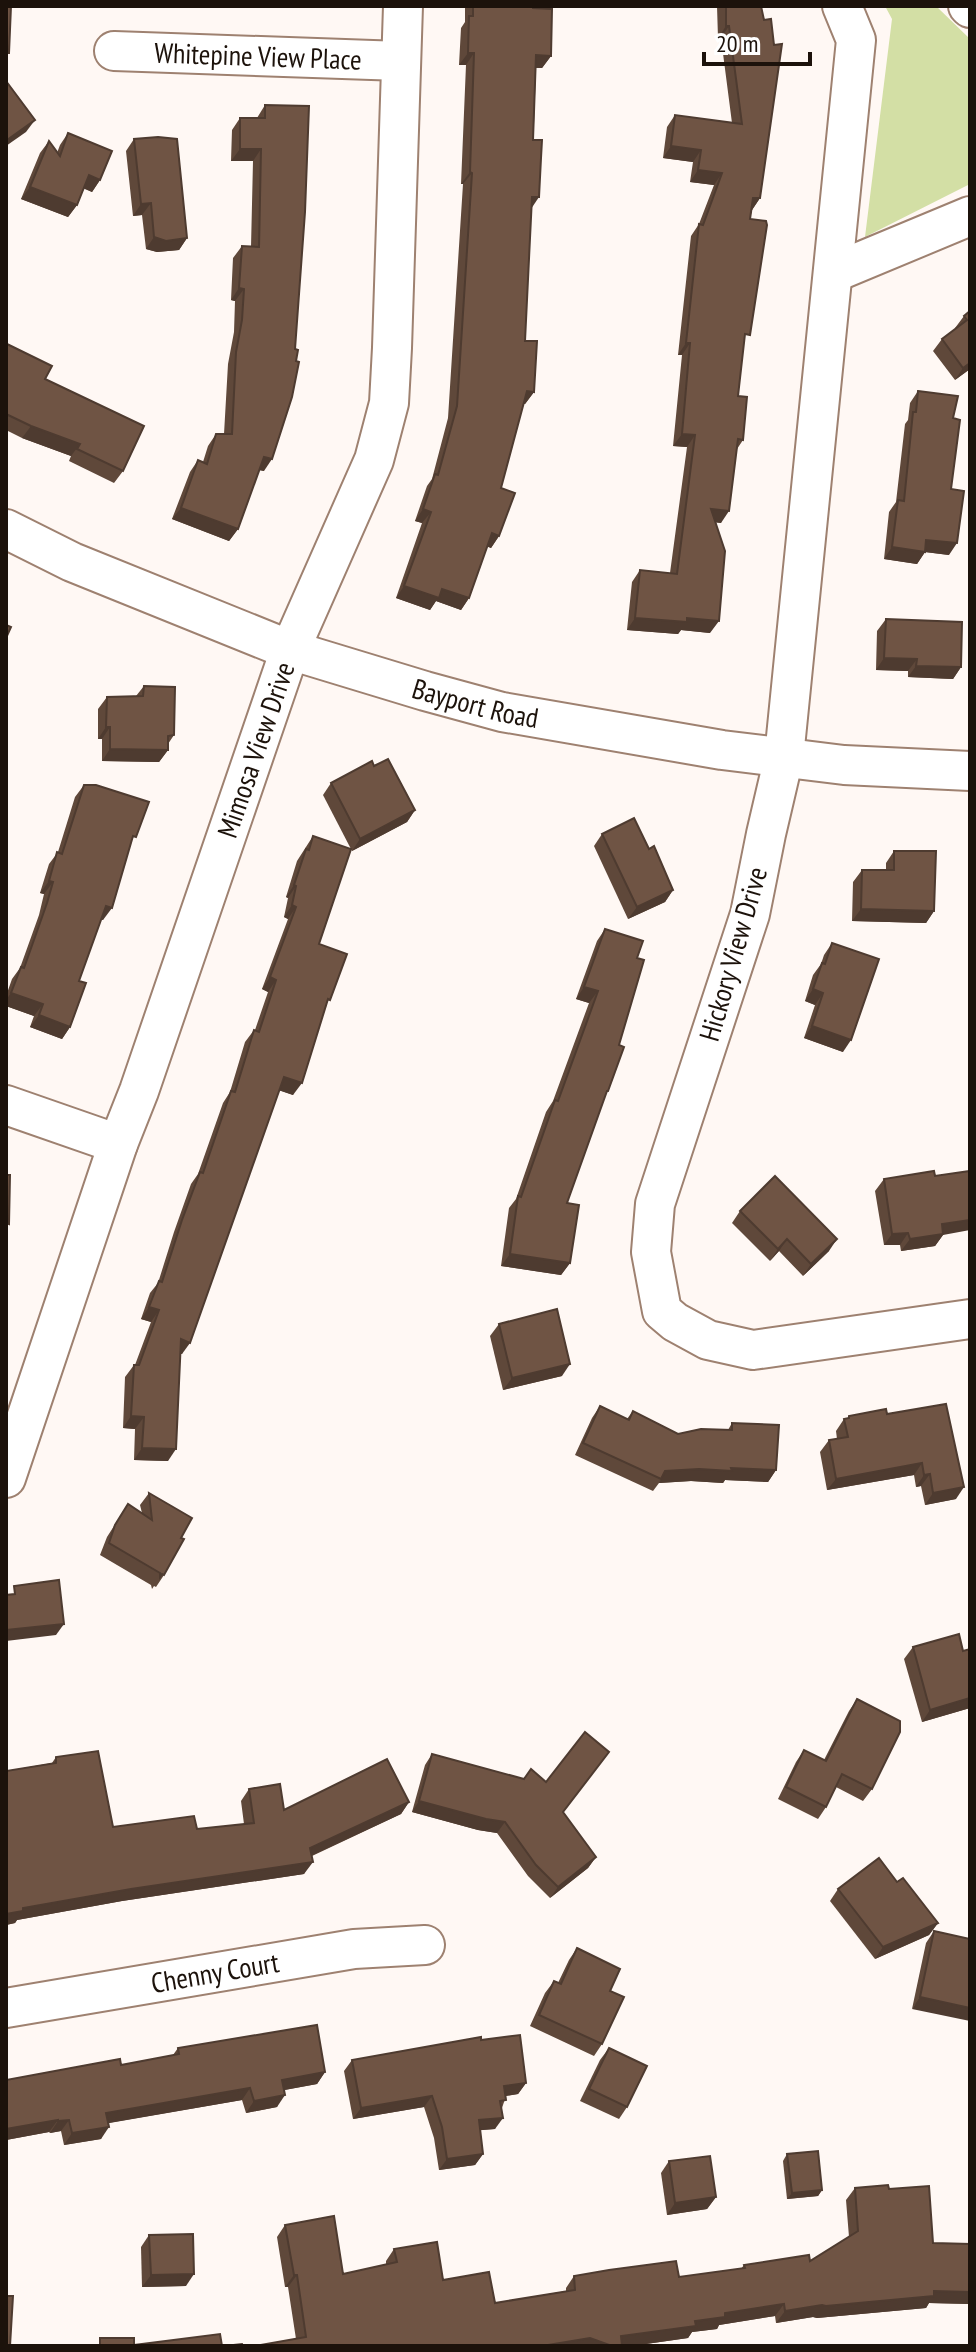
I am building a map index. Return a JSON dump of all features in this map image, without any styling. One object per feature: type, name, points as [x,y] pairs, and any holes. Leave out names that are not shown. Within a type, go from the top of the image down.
[{"type":"street","name":"Mimosa View Drive","points":[[6,1478],[118,1144],[139,1091],[290,650],[374,460],[389,403],[403,6]]},
{"type":"street","name":"Hickory View Drive","points":[[842,6],[856,40],[784,757],[750,914],[655,1204],[651,1252],[662,1311],[708,1340],[753,1350],[970,1319]]},
{"type":"street","name":"Whitepine View Place","points":[[114,51],[401,61]]},
{"type":"street","points":[[833,273],[970,216]]},
{"type":"street","name":"Bayport Road","points":[[6,529],[72,562],[290,650],[502,712],[722,750],[844,765],[970,771]]},
{"type":"street","points":[[6,1105],[118,1144]]},
{"type":"street","name":"Chenny Court","points":[[6,2008],[354,1949],[425,1945]]},
{"type":"green space","points":[[885,6],[936,6],[970,39],[970,184],[865,237],[892,19]]},
{"type":"building","points":[[6,6],[11,6],[9,53],[6,53]]},
{"type":"building","points":[[473,6],[552,9],[551,56],[536,55],[533,140],[542,140],[539,197],[532,197],[525,341],[537,341],[534,392],[527,391],[501,488],[515,493],[499,536],[492,533],[469,598],[442,589],[439,598],[404,586],[431,512],[423,509],[435,474],[438,475],[457,406],[472,173],[474,53],[468,53],[469,16],[473,16]]},
{"type":"building","points":[[726,6],[761,6],[764,20],[771,19],[774,45],[782,44],[760,198],[753,198],[750,219],[766,221],[767,225],[750,335],[745,334],[738,396],[747,397],[743,440],[738,439],[729,511],[711,509],[725,551],[719,621],[635,618],[640,570],[677,574],[695,435],[682,434],[690,343],[686,343],[699,224],[703,225],[722,173],[698,170],[701,150],[671,146],[675,115],[742,124],[729,26],[726,26]]},
{"type":"building","points":[[6,81],[35,120],[7,140],[6,138]]},
{"type":"building","points":[[265,105],[309,106],[295,349],[298,350],[296,361],[299,362],[292,397],[272,459],[264,457],[238,529],[181,508],[198,460],[207,464],[216,434],[232,434],[236,352],[244,289],[239,288],[242,246],[259,247],[261,149],[240,149],[240,118],[265,118]]},
{"type":"building","points":[[68,133],[112,151],[100,180],[89,175],[77,205],[30,187],[49,141],[60,156]]},
{"type":"building","points":[[134,139],[177,139],[187,238],[166,241],[154,237],[151,203],[141,204]]},
{"type":"building","points":[[970,311],[970,363],[963,368],[942,339],[967,320],[964,316]]},
{"type":"building","points":[[7,344],[52,366],[45,379],[144,426],[123,471],[77,449],[80,444],[6,414]]},
{"type":"building","points":[[918,391],[958,396],[953,418],[960,420],[951,489],[964,491],[957,543],[926,540],[925,552],[892,547],[898,500],[904,501]]},
{"type":"building","points":[[886,619],[962,622],[961,667],[916,666],[917,659],[884,658]]},
{"type":"building","points":[[144,686],[175,687],[174,735],[168,736],[168,750],[110,749],[110,727],[106,727],[107,697],[143,696]]},
{"type":"building","points":[[388,759],[415,810],[360,839],[331,783],[372,761],[374,766]]},
{"type":"building","points":[[84,785],[96,785],[149,802],[136,837],[133,836],[112,908],[106,906],[79,981],[86,983],[70,1027],[39,1015],[43,1004],[11,993],[21,967],[24,968],[47,903],[57,852],[62,854]]},
{"type":"building","points":[[634,818],[649,849],[654,846],[673,890],[637,907],[602,834]]},
{"type":"building","points":[[313,836],[351,849],[319,944],[347,954],[328,999],[302,1083],[284,1077],[190,1343],[181,1339],[176,1449],[142,1448],[144,1417],[131,1416],[134,1365],[139,1365],[159,1310],[149,1307],[159,1281],[162,1282],[231,1091],[235,1092],[254,1030],[259,1032],[276,980],[270,977],[296,907],[292,905],[294,885]]},
{"type":"building","points":[[894,851],[936,851],[934,911],[861,909],[862,870],[894,870]]},
{"type":"building","points":[[605,929],[643,941],[637,958],[644,960],[619,1045],[624,1047],[567,1203],[579,1205],[570,1263],[510,1254],[518,1196],[521,1197],[598,991],[584,987]]},
{"type":"building","points":[[832,943],[879,959],[851,1040],[812,1026],[823,993],[813,989]]},
{"type":"building","points":[[934,1171],[935,1176],[970,1171],[970,1220],[942,1224],[943,1234],[910,1239],[908,1233],[892,1234],[884,1179]]},
{"type":"building","points":[[6,1175],[10,1175],[9,1224],[6,1223]]},
{"type":"building","points":[[775,1176],[837,1239],[811,1264],[787,1239],[778,1249],[740,1211]]},
{"type":"building","points":[[557,1309],[570,1364],[512,1378],[499,1324]]},
{"type":"building","points":[[946,1404],[964,1487],[933,1493],[930,1474],[924,1475],[922,1463],[836,1479],[829,1440],[848,1437],[844,1419],[886,1409],[887,1414]]},
{"type":"building","points":[[600,1406],[629,1420],[633,1411],[678,1434],[701,1429],[732,1430],[732,1423],[779,1425],[776,1470],[731,1468],[732,1471],[665,1471],[661,1479],[583,1443]]},
{"type":"building","points":[[149,1493],[192,1518],[181,1538],[184,1539],[160,1577],[160,1573],[109,1543],[115,1525],[128,1504],[152,1520]]},
{"type":"building","points":[[59,1580],[64,1624],[6,1630],[6,1595],[15,1594],[14,1586]]},
{"type":"building","points":[[959,1634],[963,1651],[970,1649],[970,1698],[930,1710],[913,1647]]},
{"type":"building","points":[[857,1699],[900,1721],[900,1732],[872,1789],[842,1774],[826,1807],[786,1787],[804,1750],[826,1761]]},
{"type":"building","points":[[585,1732],[609,1752],[563,1812],[596,1857],[558,1887],[536,1865],[505,1822],[419,1801],[432,1754],[524,1779],[531,1769],[546,1782]]},
{"type":"building","points":[[98,1751],[113,1827],[194,1816],[197,1829],[254,1823],[249,1789],[280,1784],[284,1810],[387,1759],[409,1802],[310,1848],[313,1862],[131,1889],[23,1908],[23,1911],[6,1914],[6,1771],[56,1763],[56,1757]]},
{"type":"building","points":[[879,1858],[897,1882],[903,1878],[938,1923],[883,1947],[838,1889]]},
{"type":"building","points":[[934,1931],[970,1939],[970,2008],[920,1997]]},
{"type":"building","points":[[577,1948],[620,1969],[610,1991],[624,1997],[602,2044],[539,2015],[554,1981],[561,1984]]},
{"type":"building","points":[[317,2025],[325,2072],[282,2080],[285,2095],[254,2101],[250,2088],[106,2113],[109,2127],[72,2133],[69,2120],[6,2129],[6,2080],[120,2059],[121,2065],[179,2054],[178,2048]]},
{"type":"building","points":[[520,2035],[526,2083],[504,2086],[506,2100],[500,2101],[503,2118],[479,2120],[483,2154],[447,2159],[442,2127],[432,2096],[361,2108],[352,2060],[481,2037],[481,2040]]},
{"type":"building","points":[[609,2048],[647,2066],[627,2107],[589,2089]]},
{"type":"building","points":[[818,2151],[822,2190],[792,2193],[787,2154]]},
{"type":"building","points":[[710,2156],[716,2197],[675,2203],[669,2161]]},
{"type":"building","points":[[888,2185],[889,2189],[929,2186],[933,2243],[970,2244],[970,2292],[934,2291],[934,2296],[785,2311],[784,2304],[725,2313],[725,2317],[695,2321],[696,2326],[621,2336],[622,2346],[612,2346],[590,2338],[542,2346],[255,2346],[306,2337],[297,2275],[294,2275],[285,2225],[334,2216],[343,2274],[397,2262],[394,2249],[437,2242],[443,2280],[489,2272],[495,2303],[575,2290],[574,2276],[676,2261],[679,2277],[809,2255],[810,2261],[858,2231],[855,2188]]},
{"type":"building","points":[[193,2234],[194,2274],[151,2275],[149,2235]]},
{"type":"building","points":[[6,2296],[13,2296],[10,2346],[6,2346]]},
{"type":"building","points":[[220,2334],[222,2346],[100,2346],[100,2338],[134,2338],[134,2345]]}]
